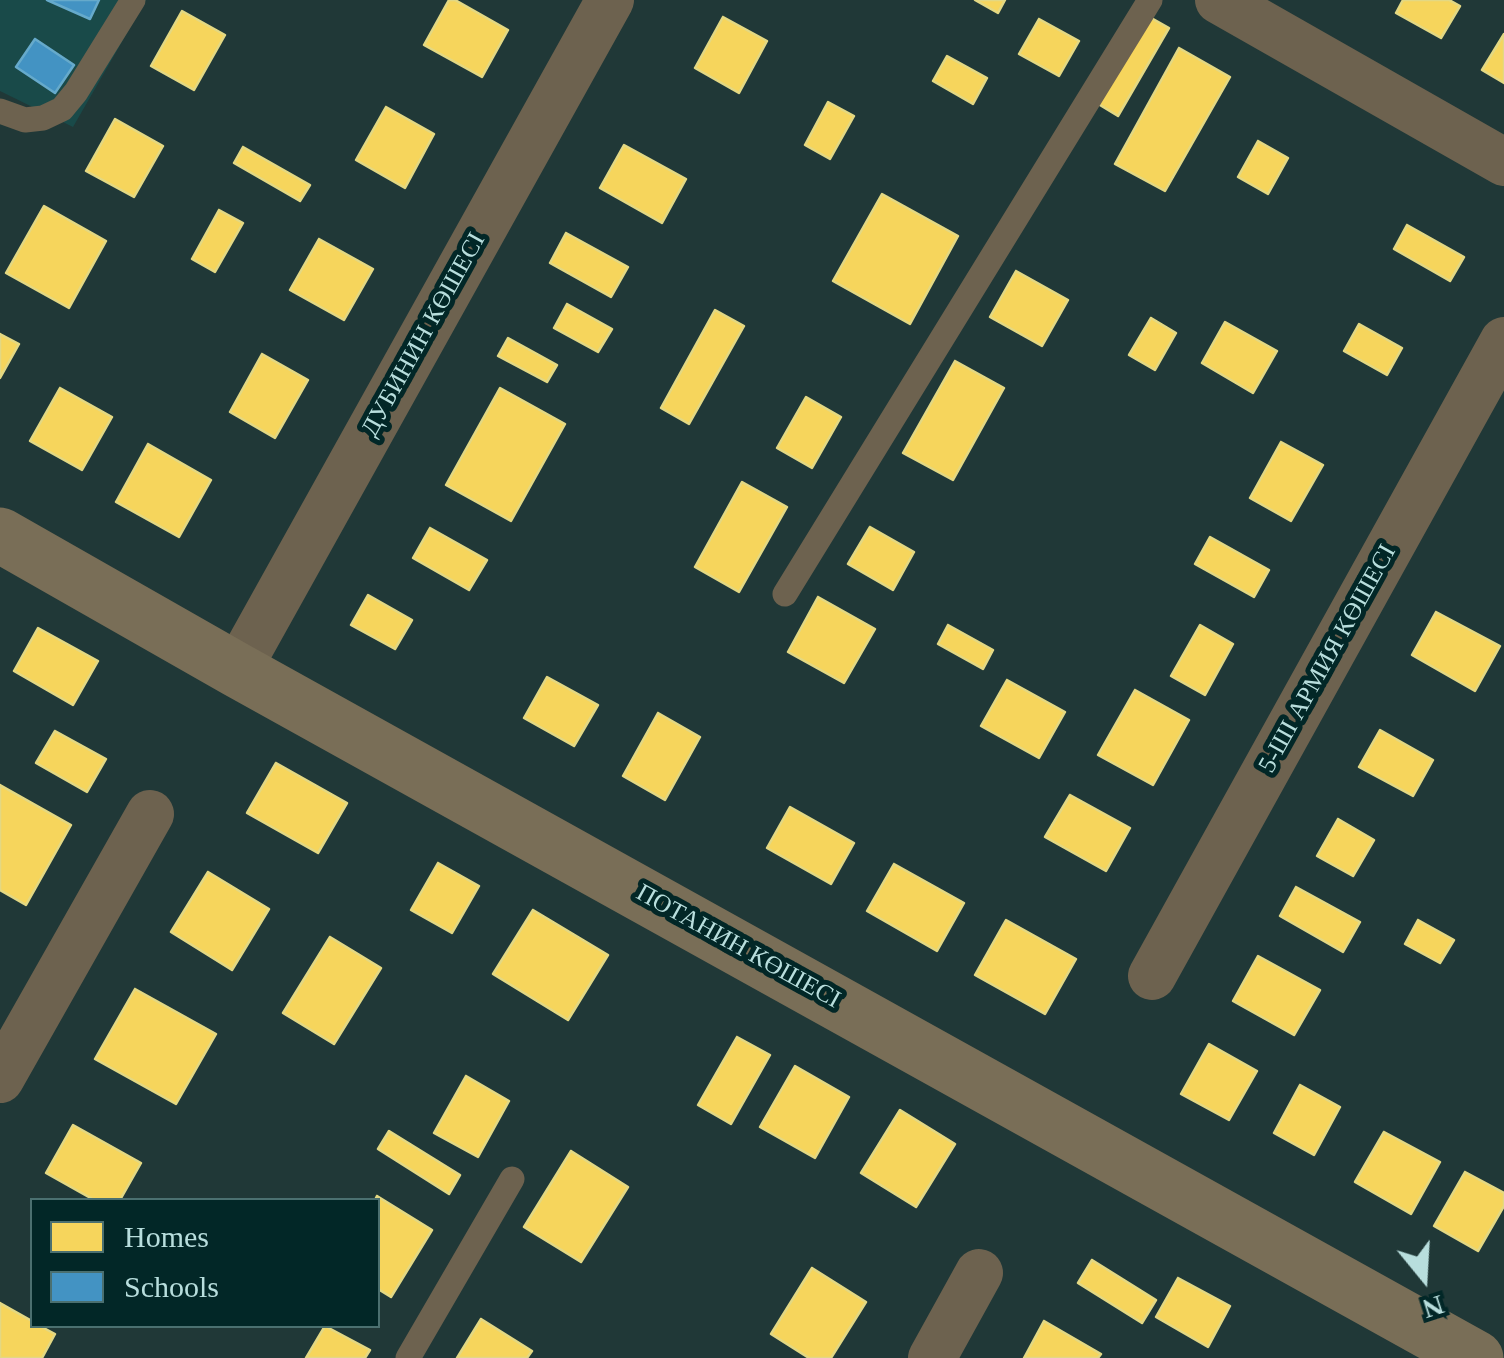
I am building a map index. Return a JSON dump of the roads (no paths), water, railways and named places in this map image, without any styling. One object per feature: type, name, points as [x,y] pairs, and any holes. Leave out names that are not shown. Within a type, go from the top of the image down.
[{"type":"main road","name":"ПОТАНИН КӨШЕСІ","points":[[0,535],[1476,1358]]},
{"type":"street","name":"ДУБИНИН КӨШЕСІ","points":[[237,670],[610,0]]},
{"type":"street","points":[[1219,0],[1504,162]]},
{"type":"street","name":"5-ШІ АРМИЯ КӨШЕСІ","points":[[1152,976],[1504,341]]},
{"type":"street","points":[[0,1079],[150,814]]},
{"type":"street","points":[[932,1358],[979,1273]]},
{"type":"lane","points":[[0,112],[25,120],[44,118],[62,109],[133,0]]},
{"type":"lane","points":[[785,594],[1150,0]]},
{"type":"lane","points":[[408,1358],[512,1180]]}]
